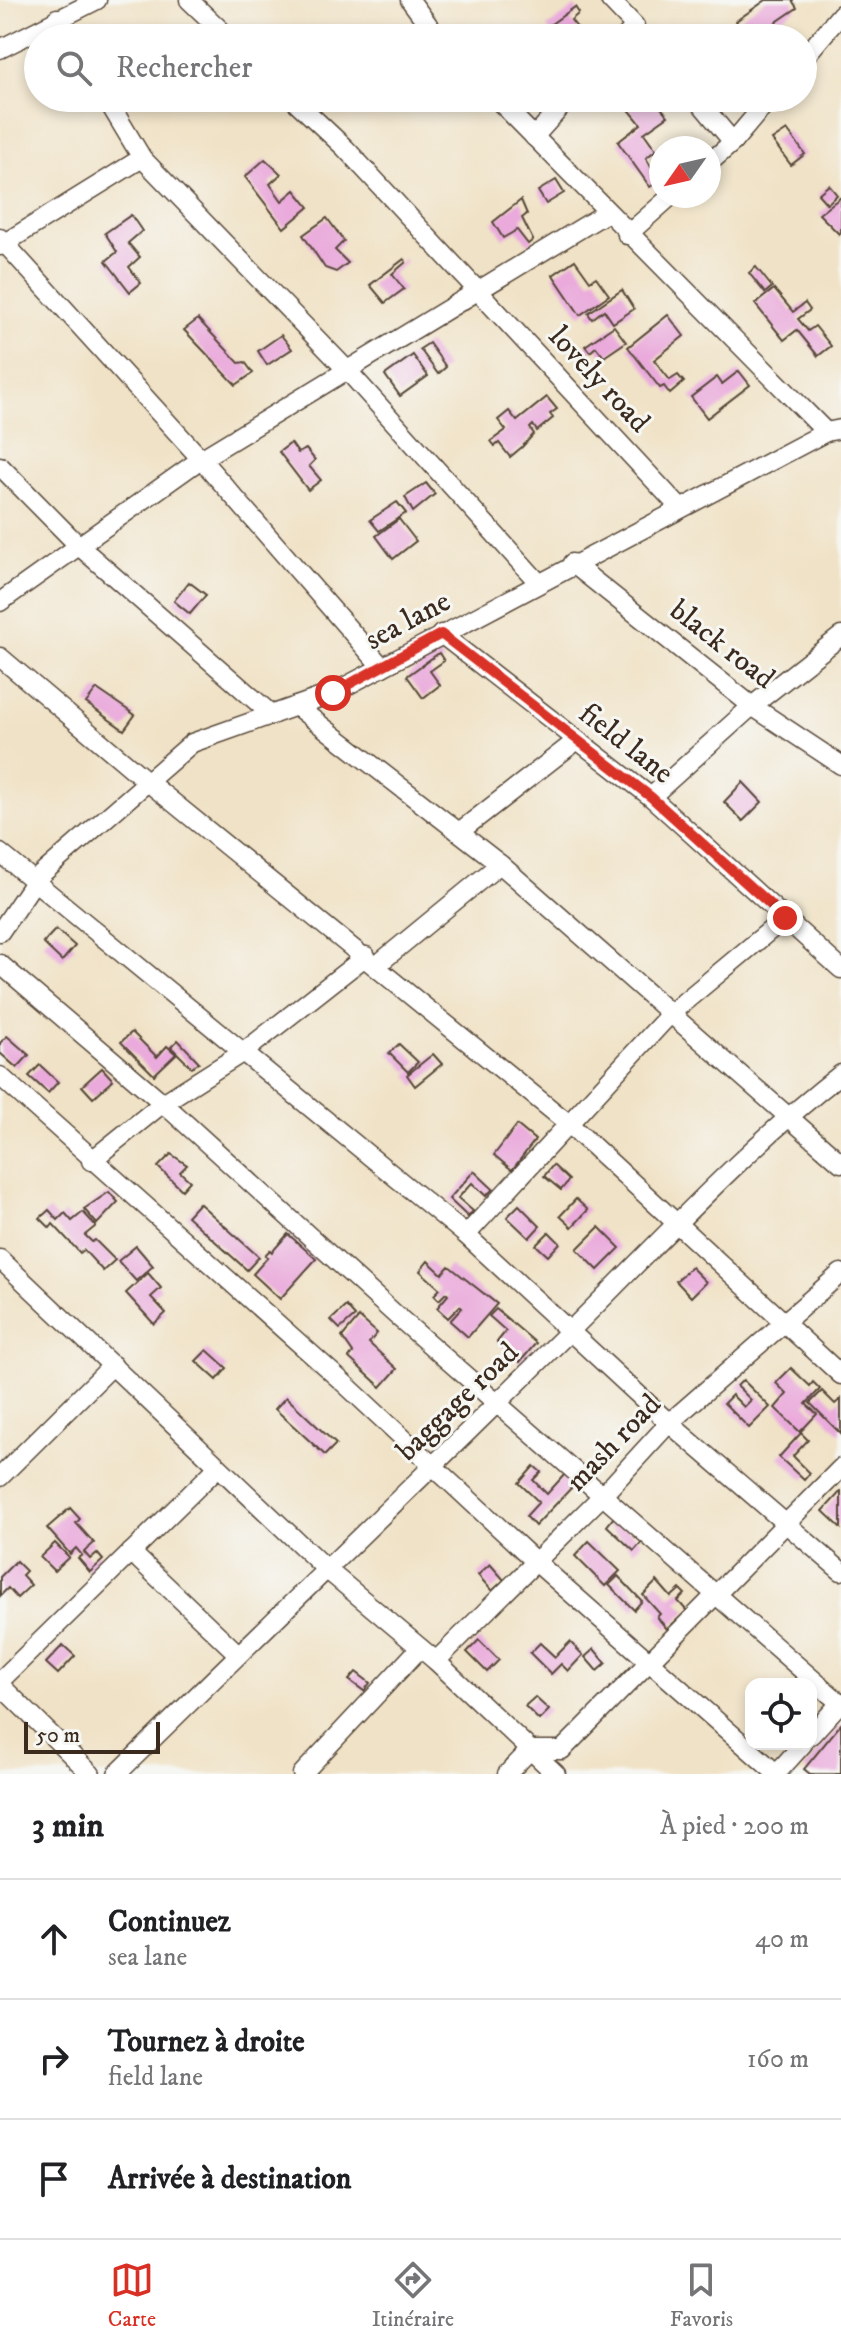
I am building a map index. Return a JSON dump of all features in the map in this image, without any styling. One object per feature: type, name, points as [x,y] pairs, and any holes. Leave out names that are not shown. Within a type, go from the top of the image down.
[{"type":"street","points":[[43,24],[97,0]]},
{"type":"street","points":[[189,0],[214,24]]},
{"type":"street","points":[[410,0],[428,24]]},
{"type":"street","points":[[609,0],[627,24]]},
{"type":"street","points":[[817,42],[841,14]]},
{"type":"street","points":[[57,18],[61,24]]},
{"type":"street","points":[[4,40],[24,32]]},
{"type":"street","points":[[114,112],[142,158],[346,369],[538,582]]},
{"type":"street","name":"lovely road","points":[[307,112],[345,148],[680,508]]},
{"type":"street","points":[[510,112],[627,235],[834,431]]},
{"type":"street","points":[[534,137],[556,112]]},
{"type":"street","points":[[708,112],[733,142]]},
{"type":"street","points":[[721,152],[758,112]]},
{"type":"street","points":[[142,158],[1,243],[201,459],[382,667]]},
{"type":"street","points":[[627,235],[657,208]]},
{"type":"street","points":[[0,602],[201,459],[606,213]]},
{"type":"street","name":"sea lane","points":[[0,932],[36,879],[192,743],[333,693],[572,563],[834,431]]},
{"type":"street","points":[[0,466],[78,545],[272,715]]},
{"type":"street","name":"black road","points":[[572,563],[752,706],[841,765]]},
{"type":"street","name":"field lane","points":[[441,634],[651,797],[841,969]]},
{"type":"street","points":[[651,797],[752,706],[841,636]]},
{"type":"street","points":[[0,657],[148,782],[371,960],[569,1124],[841,1375]]},
{"type":"street","points":[[296,706],[500,864],[841,1163]]},
{"type":"street","points":[[459,832],[576,741]]},
{"type":"street","points":[[0,853],[36,879],[466,1235],[669,1423],[841,1571]]},
{"type":"street","points":[[91,1161],[163,1103],[245,1051],[500,864]]},
{"type":"street","points":[[466,1235],[672,1012],[785,918]]},
{"type":"street","points":[[0,964],[163,1103],[497,1402],[841,1703],[817,1729]]},
{"type":"street","name":"baggage road","points":[[117,1774],[571,1330],[674,1223],[787,1115],[841,1074]]},
{"type":"street","points":[[0,1076],[91,1161],[346,1385],[536,1562],[776,1774],[798,1750]]},
{"type":"street","points":[[0,1259],[217,1468],[325,1568],[436,1661],[556,1774]]},
{"type":"street","name":"mash road","points":[[436,1661],[604,1494],[669,1423],[841,1273]]},
{"type":"street","points":[[0,1477],[113,1365]]},
{"type":"street","points":[[0,1450],[15,1462]]},
{"type":"street","points":[[91,1774],[0,1683],[217,1468]]},
{"type":"street","points":[[507,1774],[530,1750],[562,1750],[841,1468]]},
{"type":"street","points":[[131,1552],[238,1654]]},
{"type":"street","points":[[302,1774],[420,1648]]},
{"type":"building","points":[[766,0],[792,0],[797,8],[774,24],[738,24],[736,21]]},
{"type":"building","points":[[575,7],[579,13],[571,20],[574,24],[551,24]]},
{"type":"building","points":[[631,112],[665,112],[668,116],[644,133],[649,140],[649,156],[646,158],[649,163],[649,186],[618,142],[641,124]]},
{"type":"building","points":[[787,130],[805,154],[791,165],[772,140]]},
{"type":"building","points":[[265,159],[281,174],[270,184],[282,201],[295,190],[309,207],[284,228],[245,177]]},
{"type":"building","points":[[556,180],[564,193],[546,204],[538,191]]},
{"type":"building","points":[[829,185],[837,195],[827,204],[818,194]]},
{"type":"building","points":[[841,197],[841,232],[839,234],[819,214]]},
{"type":"building","points":[[521,200],[527,214],[522,218],[533,240],[528,244],[517,230],[503,238],[493,222]]},
{"type":"building","points":[[131,215],[142,231],[128,243],[140,257],[129,267],[141,283],[130,292],[106,261],[117,252],[105,233]]},
{"type":"building","points":[[327,218],[344,241],[335,250],[348,263],[336,272],[325,268],[303,235]]},
{"type":"building","points":[[404,259],[406,262],[392,274],[404,289],[385,303],[370,285]]},
{"type":"building","points":[[575,260],[590,281],[596,277],[609,295],[580,315],[553,275]]},
{"type":"building","points":[[756,267],[772,287],[765,293],[749,273]]},
{"type":"building","points":[[774,289],[793,312],[805,303],[810,310],[798,319],[808,331],[815,326],[831,346],[818,356],[797,330],[784,340],[755,304]]},
{"type":"building","points":[[622,290],[634,309],[613,323],[604,310],[592,319],[588,313]]},
{"type":"building","points":[[668,315],[684,336],[654,360],[670,380],[678,375],[684,382],[670,394],[664,386],[660,388],[628,347]]},
{"type":"building","points":[[198,319],[239,363],[245,362],[253,373],[236,385],[184,330]]},
{"type":"building","points":[[614,326],[626,342],[604,357],[596,347],[590,352],[585,346]]},
{"type":"building","points":[[281,335],[292,349],[267,365],[258,351]]},
{"type":"building","points":[[429,343],[446,367],[438,374],[420,349]]},
{"type":"building","points":[[413,355],[428,376],[400,396],[385,375]]},
{"type":"building","points":[[739,371],[750,385],[707,418],[691,397],[717,377],[722,384]]},
{"type":"building","points":[[547,397],[557,409],[550,414],[553,418],[537,431],[533,425],[530,428],[534,434],[510,457],[499,443],[495,446],[491,441],[506,430],[498,420],[509,411],[517,421]]},
{"type":"building","points":[[291,443],[298,453],[306,449],[315,460],[309,466],[321,480],[308,490],[279,452]]},
{"type":"building","points":[[426,483],[435,494],[413,512],[405,497]]},
{"type":"building","points":[[397,502],[406,513],[379,531],[370,520]]},
{"type":"building","points":[[399,519],[416,541],[393,559],[376,536]]},
{"type":"building","points":[[189,582],[206,595],[190,614],[174,601]]},
{"type":"building","points":[[439,653],[444,661],[430,671],[440,685],[423,698],[407,676]]},
{"type":"building","points":[[97,689],[135,715],[124,730],[86,703]]},
{"type":"building","points":[[743,782],[762,802],[743,821],[724,802]]},
{"type":"building","points":[[56,929],[75,946],[62,961],[43,943]]},
{"type":"building","points":[[132,1032],[157,1057],[167,1046],[176,1054],[154,1075],[121,1042]]},
{"type":"building","points":[[7,1036],[29,1055],[17,1068],[0,1053],[0,1043]]},
{"type":"building","points":[[178,1040],[199,1062],[192,1068],[171,1047]]},
{"type":"building","points":[[399,1044],[418,1062],[408,1072],[389,1053]]},
{"type":"building","points":[[433,1054],[442,1064],[415,1086],[407,1075]]},
{"type":"building","points":[[40,1065],[58,1082],[48,1093],[29,1076]]},
{"type":"building","points":[[102,1068],[113,1080],[93,1098],[82,1086]]},
{"type":"building","points":[[517,1125],[535,1140],[512,1170],[494,1155]]},
{"type":"building","points":[[171,1154],[187,1165],[180,1172],[190,1181],[182,1190],[158,1167]]},
{"type":"building","points":[[553,1165],[569,1180],[561,1190],[544,1176]]},
{"type":"building","points":[[474,1171],[493,1189],[486,1196],[472,1183],[458,1198],[473,1211],[468,1217],[449,1199]]},
{"type":"building","points":[[109,1192],[118,1202],[97,1224],[84,1209]]},
{"type":"building","points":[[576,1199],[588,1210],[572,1227],[560,1216]]},
{"type":"building","points":[[199,1203],[259,1257],[247,1270],[187,1216]]},
{"type":"building","points":[[519,1205],[540,1226],[529,1238],[507,1217]]},
{"type":"building","points":[[49,1210],[58,1220],[65,1213],[72,1221],[83,1212],[96,1226],[85,1235],[92,1242],[95,1240],[115,1260],[103,1271],[84,1250],[80,1253],[53,1224],[50,1228],[40,1218]]},
{"type":"building","points":[[599,1227],[620,1248],[598,1270],[577,1249]]},
{"type":"building","points":[[549,1232],[560,1243],[548,1256],[536,1245]]},
{"type":"building","points":[[288,1234],[316,1259],[280,1299],[253,1274],[268,1257],[265,1255],[270,1250],[272,1252]]},
{"type":"building","points":[[136,1246],[153,1266],[136,1281],[118,1261]]},
{"type":"building","points":[[428,1261],[442,1274],[449,1266],[497,1304],[468,1337],[450,1321],[462,1308],[460,1306],[448,1318],[437,1308],[448,1295],[446,1293],[439,1300],[434,1295],[440,1289],[420,1271]]},
{"type":"building","points":[[691,1267],[706,1282],[691,1297],[676,1281]]},
{"type":"building","points":[[148,1273],[161,1288],[151,1297],[166,1313],[154,1324],[126,1293]]},
{"type":"building","points":[[346,1306],[355,1316],[340,1329],[331,1320]]},
{"type":"building","points":[[496,1309],[536,1343],[520,1362],[497,1342],[506,1331],[489,1316]]},
{"type":"building","points":[[359,1317],[377,1333],[369,1343],[397,1369],[381,1387],[349,1358],[353,1353],[342,1337]]},
{"type":"building","points":[[207,1350],[227,1368],[217,1380],[196,1361]]},
{"type":"building","points":[[791,1368],[810,1386],[813,1382],[820,1389],[806,1404],[817,1414],[800,1432],[775,1408],[787,1394],[776,1383]]},
{"type":"building","points":[[743,1380],[770,1407],[749,1428],[724,1403],[732,1395],[744,1407],[751,1400],[737,1386]]},
{"type":"building","points":[[822,1391],[835,1404],[841,1399],[841,1434],[810,1403]]},
{"type":"building","points":[[286,1397],[336,1444],[325,1455],[275,1409]]},
{"type":"building","points":[[801,1433],[808,1440],[793,1456],[810,1473],[804,1480],[779,1457]]},
{"type":"building","points":[[534,1466],[541,1472],[533,1480],[547,1494],[565,1474],[575,1484],[535,1526],[526,1516],[539,1502],[519,1483]]},
{"type":"building","points":[[841,1491],[841,1528],[823,1511]]},
{"type":"building","points":[[70,1508],[80,1519],[76,1523],[94,1543],[84,1552],[90,1559],[97,1553],[103,1560],[90,1572],[78,1558],[82,1555],[76,1548],[70,1554],[47,1528]]},
{"type":"building","points":[[614,1517],[642,1542],[634,1551],[607,1526]]},
{"type":"building","points":[[589,1541],[620,1571],[605,1586],[575,1556]]},
{"type":"building","points":[[55,1543],[69,1557],[54,1571],[40,1557]]},
{"type":"building","points":[[16,1561],[26,1571],[22,1575],[31,1585],[17,1598],[8,1588],[0,1596],[0,1577]]},
{"type":"building","points":[[490,1564],[504,1580],[492,1591],[478,1575]]},
{"type":"building","points":[[618,1576],[642,1601],[634,1610],[609,1585]]},
{"type":"building","points":[[657,1581],[671,1597],[680,1589],[685,1594],[678,1601],[687,1611],[667,1629],[657,1617],[660,1614],[643,1595]]},
{"type":"building","points":[[479,1640],[499,1660],[487,1672],[467,1652]]},
{"type":"building","points":[[570,1642],[583,1655],[568,1671],[561,1664],[551,1674],[530,1653],[540,1643],[555,1657]]},
{"type":"building","points":[[63,1645],[75,1656],[58,1674],[46,1663]]},
{"type":"building","points":[[594,1649],[606,1663],[597,1671],[585,1657]]},
{"type":"building","points":[[356,1672],[370,1683],[364,1691],[349,1680]]},
{"type":"building","points":[[535,1697],[549,1710],[539,1720],[525,1706]]},
{"type":"building","points":[[841,1724],[841,1774],[810,1774],[804,1769]]},
{"type":"route","points":[[333,693],[441,634],[651,797],[785,918]]}]
